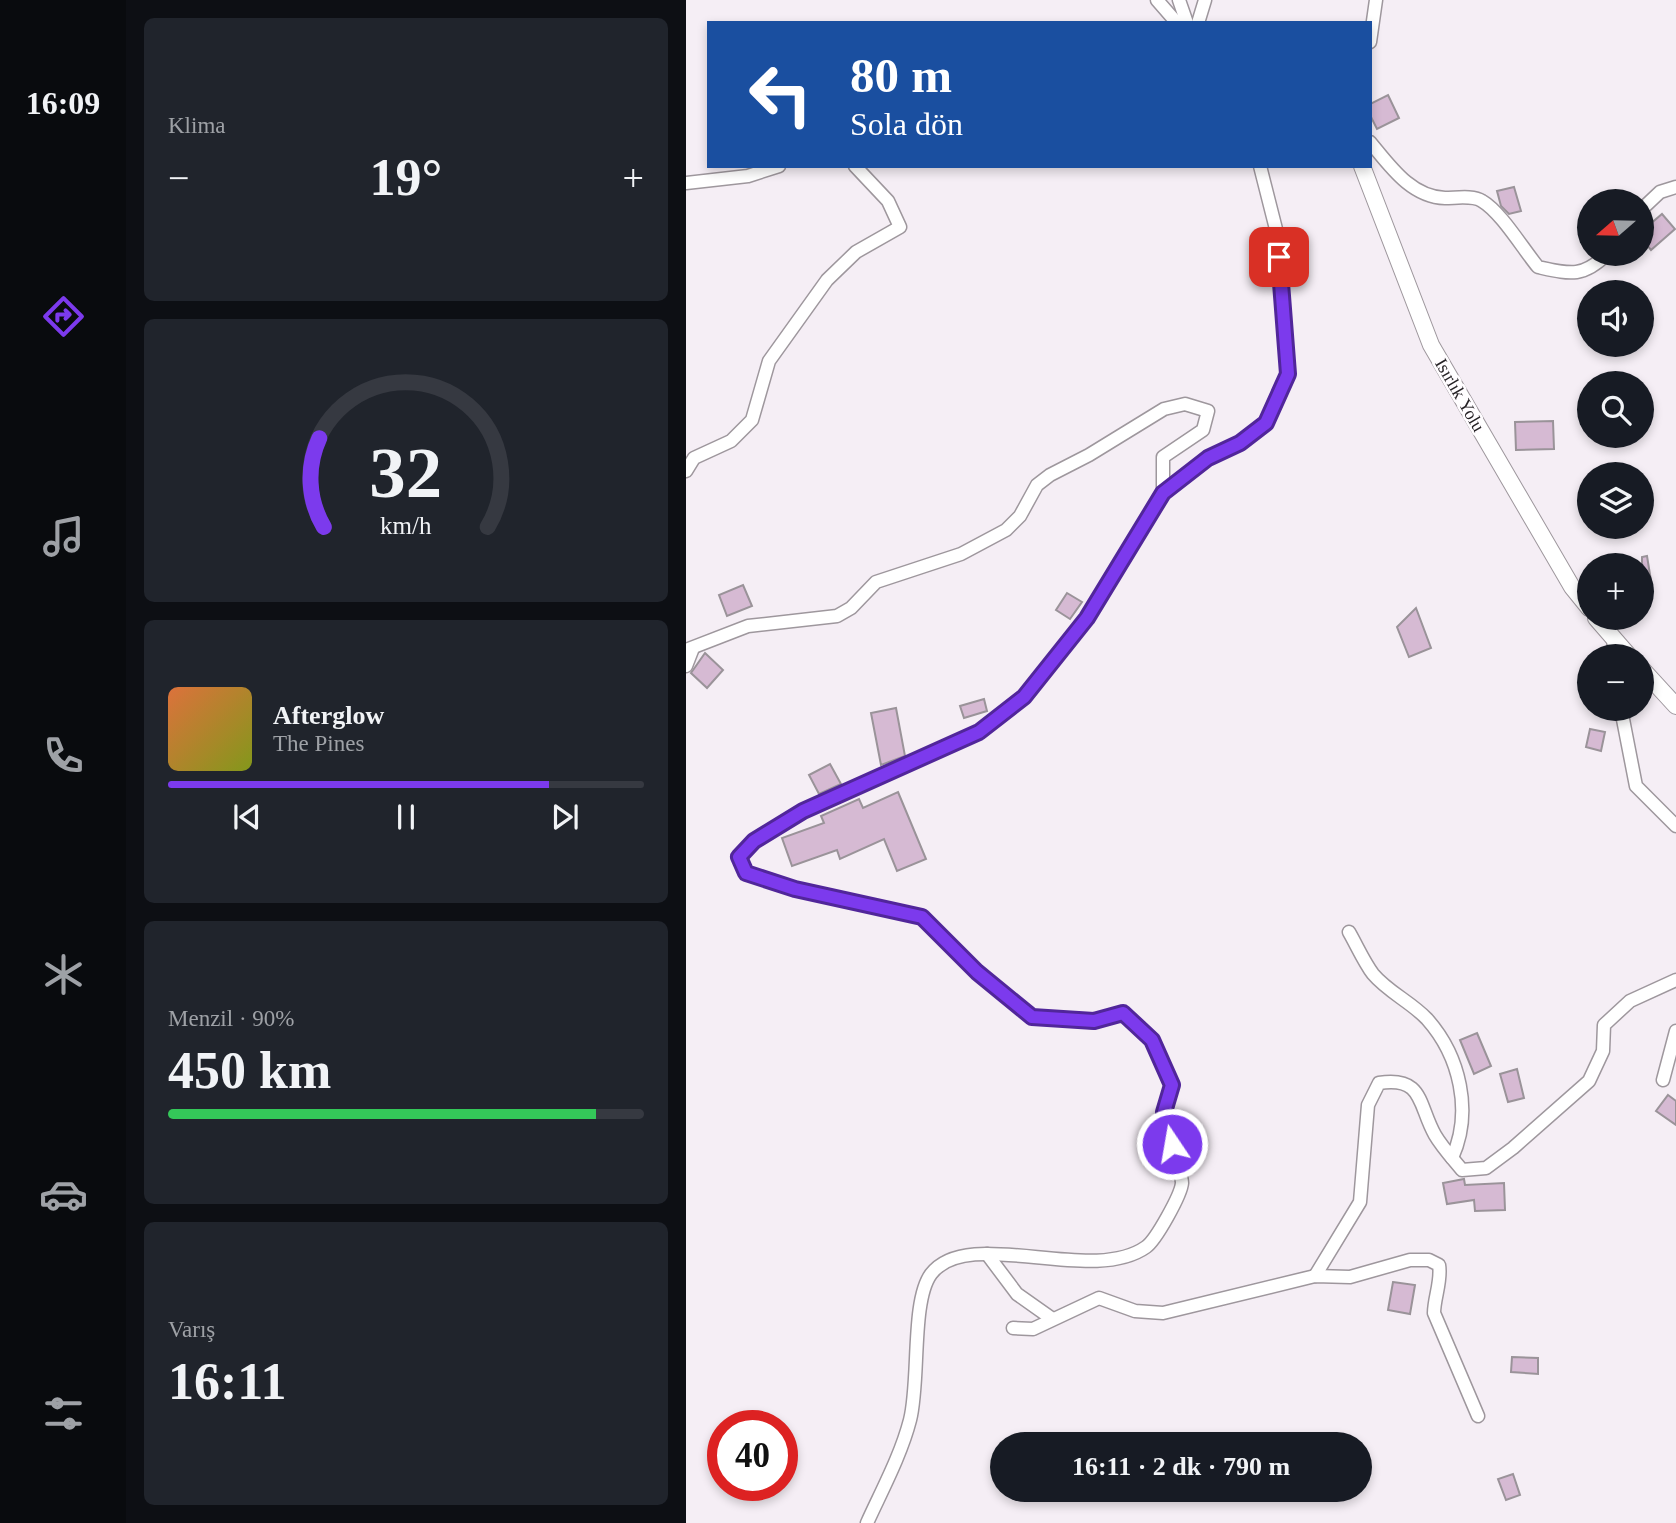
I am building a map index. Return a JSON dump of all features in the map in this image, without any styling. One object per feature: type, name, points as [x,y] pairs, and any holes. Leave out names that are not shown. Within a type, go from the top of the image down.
[{"type":"main road","name":"Isırlık Yolu","points":[[1363,168],[1431,345],[1577,593]]},
{"type":"main road","points":[[1606,630],[1618,644]]},
{"type":"main road","points":[[1654,682],[1676,706]]},
{"type":"street","points":[[1157,0],[1175,21]]},
{"type":"street","points":[[1179,0],[1186,21]]},
{"type":"street","points":[[1199,21],[1205,0]]},
{"type":"street","points":[[1372,28],[1376,0]]},
{"type":"street","points":[[1372,145],[1391,169],[1408,184],[1429,196],[1481,200],[1496,214],[1538,267],[1578,274],[1594,266]]},
{"type":"street","points":[[686,183],[748,176],[773,168]]},
{"type":"street","points":[[686,471],[694,458],[731,441],[752,420],[769,361],[827,280],[856,252],[900,227],[888,201],[857,168]]},
{"type":"street","points":[[867,1523],[910,1419],[919,1341],[919,1304],[931,1273],[950,1260],[977,1252],[1107,1262],[1147,1247],[1168,1216],[1182,1182],[1164,1112],[1172,1085],[1152,1040],[1123,1013],[1094,1021],[1032,1017],[977,972],[922,917],[795,889],[746,873],[739,857],[754,841],[803,811],[979,732],[1024,697],[1087,618],[1163,493],[1208,458],[1240,443],[1266,423],[1288,374],[1277,233],[1261,168]]},
{"type":"street","points":[[1654,198],[1660,192],[1676,187]]},
{"type":"street","points":[[686,666],[689,649],[748,626],[837,616],[888,577],[961,554],[1006,530],[1020,516],[1037,485],[1050,475],[1089,455],[1164,409],[1185,404],[1201,407],[1208,411],[1203,430],[1163,457],[1163,493]]},
{"type":"street","points":[[1613,639],[1614,644]]},
{"type":"street","points":[[1623,721],[1636,786],[1676,826]]},
{"type":"street","points":[[1349,932],[1374,975],[1426,1019],[1453,1057],[1461,1078],[1461,1140],[1452,1158]]},
{"type":"street","points":[[1315,1276],[1360,1202],[1368,1105],[1379,1083],[1398,1080],[1406,1083],[1422,1100],[1435,1134],[1462,1170],[1486,1168],[1513,1148],[1589,1081],[1603,1051],[1604,1025],[1630,1001],[1676,980]]},
{"type":"street","points":[[1663,1080],[1676,1031]]},
{"type":"street","points":[[987,1254],[1017,1294],[1051,1318]]},
{"type":"street","points":[[1013,1328],[1033,1329],[1051,1318],[1099,1298],[1135,1311],[1163,1313],[1315,1276],[1350,1277],[1410,1260],[1429,1260],[1439,1265],[1434,1313],[1478,1416]]},
{"type":"building","points":[[1388,95],[1399,118],[1377,129],[1372,119],[1372,103]]},
{"type":"building","points":[[1514,187],[1521,211],[1509,214],[1501,206],[1497,191]]},
{"type":"building","points":[[1662,214],[1675,229],[1654,247],[1654,221]]},
{"type":"building","points":[[1553,421],[1554,449],[1516,450],[1515,422]]},
{"type":"building","points":[[743,585],[752,606],[727,616],[719,595]]},
{"type":"building","points":[[1067,593],[1082,602],[1070,619],[1056,610]]},
{"type":"building","points":[[1416,608],[1431,648],[1409,657],[1397,627]]},
{"type":"building","points":[[705,653],[723,670],[707,688],[691,673]]},
{"type":"building","points":[[984,699],[987,711],[964,718],[960,706]]},
{"type":"building","points":[[896,708],[905,756],[881,765],[871,713]]},
{"type":"building","points":[[1590,729],[1605,732],[1601,751],[1586,747]]},
{"type":"building","points":[[830,764],[841,784],[819,794],[809,775]]},
{"type":"building","points":[[898,792],[926,859],[897,871],[884,839],[840,859],[837,850],[792,866],[782,838],[824,823],[821,816],[859,799],[863,808]]},
{"type":"building","points":[[1477,1033],[1491,1066],[1474,1074],[1460,1040]]},
{"type":"building","points":[[1517,1069],[1524,1098],[1508,1102],[1500,1074]]},
{"type":"building","points":[[1668,1095],[1676,1101],[1676,1125],[1656,1111]]},
{"type":"building","points":[[1464,1179],[1465,1185],[1504,1183],[1505,1210],[1475,1211],[1474,1200],[1447,1204],[1443,1183]]},
{"type":"building","points":[[1393,1282],[1415,1285],[1410,1314],[1388,1310]]},
{"type":"building","points":[[1512,1357],[1538,1358],[1538,1374],[1511,1372]]},
{"type":"building","points":[[1513,1474],[1520,1495],[1506,1500],[1498,1479]]},
{"type":"route","points":[[1172,1144],[1164,1112],[1172,1085],[1152,1040],[1123,1013],[1094,1021],[1032,1017],[977,972],[922,917],[795,889],[746,873],[739,857],[754,841],[803,811],[979,732],[1024,697],[1087,618],[1163,493],[1208,458],[1240,443],[1266,423],[1288,374],[1279,257]]}]
